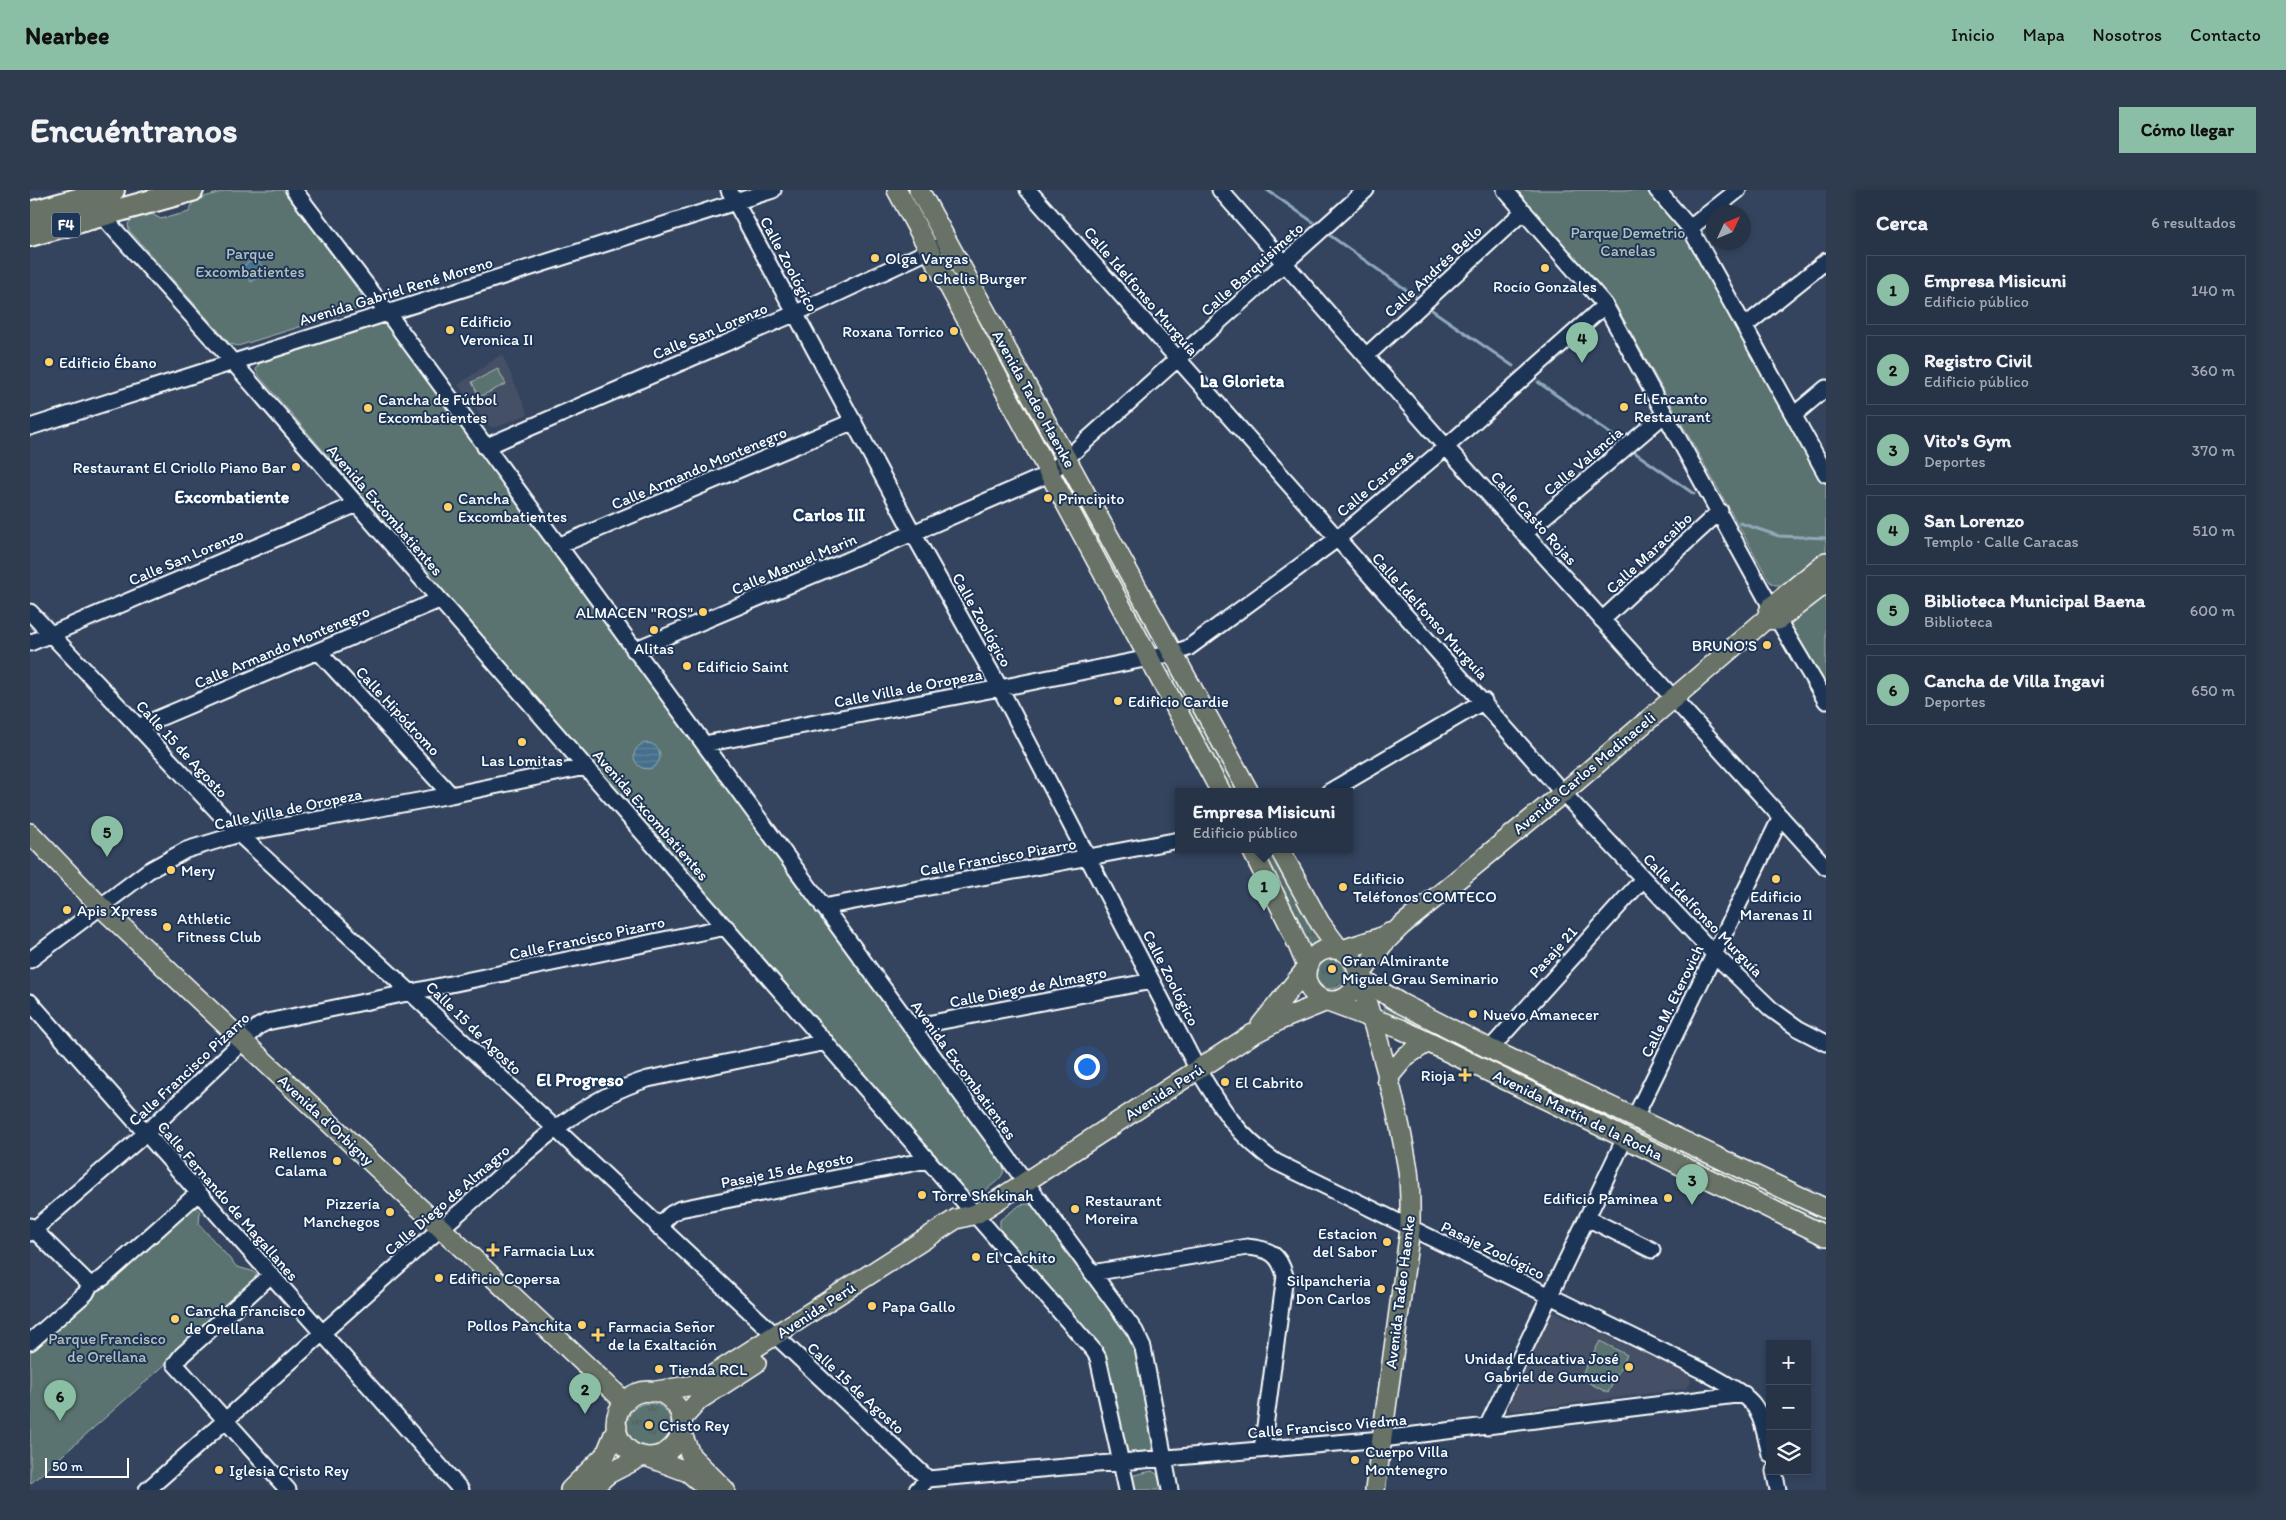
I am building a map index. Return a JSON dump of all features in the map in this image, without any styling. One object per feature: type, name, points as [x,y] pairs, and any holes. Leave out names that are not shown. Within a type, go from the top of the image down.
[{"type":"highway","name":"F4","points":[[30,213],[80,194],[113,190]]},
{"type":"highway","name":"F4","points":[[30,235],[192,190]]},
{"type":"main road","name":"Avenida Tadeo Haenke","points":[[897,190],[1219,788]]},
{"type":"main road","name":"Avenida Tadeo Haenke","points":[[919,190],[1247,788]]},
{"type":"main road","name":"Avenida Carlos Medinaceli","points":[[1359,978],[1383,944],[1401,926],[1563,793],[1772,615],[1826,562]]},
{"type":"main road","name":"Avenida Carlos Medinaceli","points":[[1772,615],[1826,583]]},
{"type":"main road","name":"Avenida d'Orbigny","points":[[30,833],[100,906],[625,1402]]},
{"type":"main road","points":[[1254,853],[1288,922],[1307,967]]},
{"type":"main road","points":[[1282,853],[1320,923],[1341,950],[1355,961],[1359,978],[1351,994],[1336,1002],[1327,1001],[1312,992],[1306,976],[1307,967],[1312,958],[1320,951],[1330,949],[1341,950]]},
{"type":"main road","name":"Avenida Carlos Medinaceli","points":[[1341,950],[1379,938],[1401,926]]},
{"type":"main road","name":"Avenida Perú","points":[[1251,1035],[1275,1010],[1307,967]]},
{"type":"main road","name":"Avenida Tadeo Haenke","points":[[1359,978],[1372,1016],[1407,1164],[1410,1191],[1410,1229],[1375,1490]]},
{"type":"main road","name":"Avenida Martín de la Rocha","points":[[1359,978],[1400,1003],[1490,1049],[1826,1209]]},
{"type":"main road","name":"Avenida Perú","points":[[650,1392],[694,1385],[779,1341],[964,1229],[976,1214],[1251,1035],[1280,1020],[1327,1001]]},
{"type":"main road","name":"Avenida Martín de la Rocha","points":[[1327,1001],[1372,1016],[1428,1042],[1826,1236]]},
{"type":"main road","points":[[1387,1079],[1406,1056],[1428,1042]]},
{"type":"main road","name":"Avenida Perú","points":[[681,1425],[692,1406],[779,1341]]},
{"type":"main road","points":[[570,1490],[606,1454],[617,1427],[618,1415],[625,1402],[634,1395],[650,1392],[661,1394],[670,1399],[678,1408],[687,1450],[696,1462],[725,1490]]},
{"type":"main road","points":[[590,1490],[608,1474],[646,1457],[659,1456],[669,1450],[677,1442],[681,1425]]},
{"type":"main road","points":[[617,1427],[623,1444],[632,1452],[688,1472],[710,1490]]},
{"type":"street","name":"Avenida Excombatientes","points":[[294,190],[387,312],[1139,1339],[1170,1490]]},
{"type":"street","name":"Avenida Gabriel René Moreno","points":[[30,427],[387,312],[732,196],[773,190]]},
{"type":"street","name":"Calle Idelfonso Murguía","points":[[1028,190],[1563,793],[1714,954],[1771,1009],[1799,1030],[1826,1043]]},
{"type":"street","name":"Calle Casto Rojas","points":[[1220,190],[1446,447],[1826,867]]},
{"type":"street","name":"Calle Barquisimeto","points":[[1049,474],[1366,190]]},
{"type":"street","points":[[1505,190],[1605,305],[1720,512],[1772,615],[1826,701]]},
{"type":"street","points":[[1658,190],[1690,228],[1795,414],[1826,474]]},
{"type":"street","points":[[1690,228],[1738,190]]},
{"type":"street","name":"Avenida Excombatientes","points":[[80,194],[102,215],[232,361],[1094,1351],[1098,1358],[1127,1490]]},
{"type":"street","name":"Calle Zoológico","points":[[732,196],[913,533],[1000,688],[1198,1070]]},
{"type":"street","name":"Calle Andrés Bello","points":[[1366,356],[1524,211]]},
{"type":"street","name":"Calle San Lorenzo","points":[[485,447],[796,313],[947,242]]},
{"type":"street","points":[[1745,326],[1826,261]]},
{"type":"street","name":"Calle Caracas","points":[[1148,658],[1188,648],[1336,539],[1446,447],[1605,305]]},
{"type":"street","points":[[1795,414],[1826,388]]},
{"type":"street","name":"Calle Valencia","points":[[1524,534],[1665,414]]},
{"type":"street","name":"Calle Armando Montenegro","points":[[558,546],[854,421]]},
{"type":"street","name":"Calle Manuel Marin","points":[[634,650],[1049,474]]},
{"type":"street","name":"Calle San Lorenzo","points":[[30,643],[357,504]]},
{"type":"street","name":"Calle Maracaibo","points":[[1602,620],[1720,512]]},
{"type":"street","name":"Calle Armando Montenegro","points":[[138,728],[439,600]]},
{"type":"street","name":"Calle 15 de Agosto","points":[[30,612],[238,834],[410,992],[779,1341],[922,1485]]},
{"type":"street","name":"Calle Hipódromo","points":[[318,651],[451,795]]},
{"type":"street","name":"Calle Villa de Oropeza","points":[[704,744],[1148,658]]},
{"type":"street","points":[[1336,788],[1484,702]]},
{"type":"street","name":"Calle Villa de Oropeza","points":[[30,960],[100,906],[165,860],[186,850],[238,834],[451,795],[585,767]]},
{"type":"street","name":"Calle M. Eterovich","points":[[1634,1118],[1781,817]]},
{"type":"street","name":"Calle Francisco Pizarro","points":[[823,907],[1175,841]]},
{"type":"street","name":"Pasaje 21","points":[[1490,1049],[1643,878]]},
{"type":"street","name":"Calle Francisco Pizarro","points":[[31,1230],[145,1134],[259,1026],[267,1022],[726,927]]},
{"type":"street","name":"Calle Diego de Almagro","points":[[911,1027],[1152,981]]},
{"type":"street","name":"Calle Fernando de Magallanes","points":[[30,1002],[461,1490]]},
{"type":"street","name":"Calle Diego de Almagro","points":[[147,1490],[440,1228],[555,1129],[606,1096],[627,1085],[826,1042]]},
{"type":"street","name":"Pasaje Zoológico","points":[[1198,1070],[1226,1115],[1253,1146],[1276,1162],[1744,1394],[1756,1406],[1766,1438]]},
{"type":"street","points":[[1487,1427],[1625,1138]]},
{"type":"street","name":"Pasaje 15 de Agosto","points":[[658,1226],[670,1214],[680,1209],[928,1160]]},
{"type":"street","points":[[30,1342],[86,1293],[90,1285],[103,1278],[198,1193]]},
{"type":"street","points":[[1587,1218],[1652,1250]]},
{"type":"street","points":[[31,1230],[90,1285]]},
{"type":"street","points":[[1092,1273],[1246,1247],[1262,1248],[1274,1254],[1282,1263],[1285,1276],[1262,1449]]},
{"type":"street","points":[[270,1276],[182,1355],[176,1364],[288,1490]]},
{"type":"street","name":"Calle Francisco Viedma","points":[[922,1485],[1262,1449],[1382,1439],[1744,1394]]},
{"type":"street","points":[[1775,1475],[1778,1490]]},
{"type":"shaded area","points":[[256,258],[266,273],[251,282],[242,267]]},
{"type":"shaded area","points":[[502,354],[528,414],[497,427],[491,427],[485,422],[458,385]]},
{"type":"shaded area","points":[[647,743],[656,747],[660,756],[656,765],[647,769],[638,765],[634,756],[638,747]]},
{"type":"shaded area","points":[[1555,1312],[1689,1374],[1691,1383],[1685,1389],[1515,1411],[1510,1410],[1509,1401],[1550,1314]]},
{"type":"green space","name":"Parque Excombatientes","points":[[228,190],[283,190],[361,294],[361,305],[357,309],[238,346],[230,344],[129,230],[128,224],[133,217],[148,212],[161,219],[189,212],[194,200]]},
{"type":"green space","name":"Parque Demetrio Canelas","points":[[1513,190],[1651,190],[1685,229],[1826,480],[1826,551],[1782,585],[1775,585],[1770,582],[1614,302]]},
{"type":"green space","points":[[947,256],[1053,453],[1052,458],[942,258]]},
{"type":"green space","points":[[383,323],[388,325],[1002,1163],[1003,1173],[991,1186],[974,1194],[969,1194],[965,1190],[445,597],[365,499],[259,376],[256,370],[263,361]]},
{"type":"green space","points":[[498,369],[506,384],[479,397],[472,382]]},
{"type":"green space","points":[[1061,472],[1065,472],[1155,635],[1147,639],[1059,475]]},
{"type":"green space","points":[[1826,593],[1826,689],[1788,625]]},
{"type":"green space","points":[[1168,671],[1175,674],[1239,788],[1227,788],[1165,674]]},
{"type":"green space","points":[[1260,853],[1274,853],[1323,940],[1308,949]]},
{"type":"green space","points":[[1331,959],[1342,963],[1346,974],[1342,985],[1331,989],[1320,985],[1316,974],[1320,963]]},
{"type":"green space","points":[[1381,1001],[1826,1216],[1826,1226],[1385,1012]]},
{"type":"green space","points":[[1027,1204],[1033,1206],[1133,1343],[1138,1359],[1153,1444],[1150,1453],[1128,1454],[1102,1350],[1000,1230],[1000,1220],[1020,1205]]},
{"type":"green space","name":"Parque Francisco de Orellana","points":[[194,1205],[200,1212],[199,1224],[237,1267],[252,1271],[259,1277],[168,1362],[30,1484],[30,1347]]},
{"type":"green space","points":[[1600,1341],[1627,1355],[1608,1393],[1580,1378]]},
{"type":"green space","points":[[653,1403],[665,1409],[670,1416],[670,1434],[665,1441],[658,1446],[645,1447],[637,1444],[630,1437],[627,1421],[630,1413],[637,1406]]},
{"type":"green space","points":[[1152,1471],[1157,1474],[1162,1490],[1135,1490],[1134,1475]]},
{"type":"waterway","points":[[1267,190],[1313,222]]},
{"type":"waterway","points":[[1328,234],[1415,296]]},
{"type":"waterway","points":[[1432,310],[1513,366]]},
{"type":"waterway","points":[[1538,382],[1619,440]]},
{"type":"waterway","points":[[1634,452],[1694,494]]},
{"type":"waterway","points":[[1740,523],[1779,536],[1826,538]]},
{"type":"place","name":"Olga Vargas","points":[[875,258]]},
{"type":"place","name":"Rocío Gonzales","points":[[1545,268]]},
{"type":"place","name":"Chelis Burger","points":[[923,278]]},
{"type":"place","name":"Edificio Veronica II","points":[[450,330]]},
{"type":"place","name":"Roxana Torrico","points":[[954,331]]},
{"type":"place","name":"Edificio Ébano","points":[[49,362]]},
{"type":"place","name":"San Lorenzo","points":[[1582,363]]},
{"type":"place","name":"El Encanto Restaurant","points":[[1624,407]]},
{"type":"place","name":"Cancha de Fútbol Excombatientes","points":[[368,408]]},
{"type":"place","name":"Restaurant El Criollo Piano Bar","points":[[296,467]]},
{"type":"place","name":"Principito","points":[[1048,498]]},
{"type":"place","name":"Cancha Excombatientes","points":[[448,507]]},
{"type":"place","name":"ALMACEN \"ROS\"","points":[[703,612]]},
{"type":"place","name":"Alitas","points":[[654,630]]},
{"type":"place","name":"BRUNO'S","points":[[1767,645]]},
{"type":"place","name":"Edificio Saint","points":[[687,666]]},
{"type":"place","name":"Edificio Cardie","points":[[1118,701]]},
{"type":"place","name":"Las Lomitas","points":[[522,742]]},
{"type":"place","name":"Biblioteca Municipal Baena","points":[[107,857]]},
{"type":"place","name":"Mery","points":[[171,870]]},
{"type":"place","name":"Edificio Marenas II","points":[[1776,879]]},
{"type":"place","name":"Edificio Teléfonos COMTECO","points":[[1343,887]]},
{"type":"place","name":"Apis Xpress","points":[[67,910]]},
{"type":"place","name":"Empresa Misicuni","points":[[1264,911]]},
{"type":"place","name":"Athletic Fitness Club","points":[[167,927]]},
{"type":"place","name":"Gran Almirante Miguel Grau Seminario","points":[[1332,969]]},
{"type":"place","name":"Nuevo Amanecer","points":[[1473,1014]]},
{"type":"place","name":"Rioja","points":[[1465,1075]]},
{"type":"place","name":"El Cabrito","points":[[1225,1082]]},
{"type":"place","name":"Rellenos Calama","points":[[337,1161]]},
{"type":"place","name":"Torre Shekinah","points":[[922,1195]]},
{"type":"place","name":"Edificio Paminea","points":[[1668,1198]]},
{"type":"place","name":"Vito's Gym","points":[[1692,1205]]},
{"type":"place","name":"Restaurant Moreira","points":[[1075,1209]]},
{"type":"place","name":"Pizzería Manchegos","points":[[390,1212]]},
{"type":"place","name":"Estacion del Sabor","points":[[1387,1242]]},
{"type":"place","name":"Farmacia Lux","points":[[493,1250]]},
{"type":"place","name":"El Cachito","points":[[976,1257]]},
{"type":"place","name":"Edificio Copersa","points":[[439,1278]]},
{"type":"place","name":"Silpancheria Don Carlos","points":[[1381,1289]]},
{"type":"place","name":"Papa Gallo","points":[[872,1306]]},
{"type":"place","name":"Cancha Francisco de Orellana","points":[[175,1319]]},
{"type":"place","name":"Pollos Panchita","points":[[582,1325]]},
{"type":"place","name":"Farmacia Señor de la Exaltación","points":[[598,1335]]},
{"type":"place","name":"Unidad Educativa José Gabriel de Gumucio","points":[[1629,1367]]},
{"type":"place","name":"Tienda RCL","points":[[659,1369]]},
{"type":"place","name":"Registro Civil","points":[[585,1414]]},
{"type":"place","name":"Cancha de Villa Ingavi","points":[[60,1421]]},
{"type":"place","name":"Cristo Rey","points":[[649,1425]]},
{"type":"place","name":"Cuerpo Villa Montenegro","points":[[1355,1460]]},
{"type":"place","name":"Iglesia Cristo Rey","points":[[219,1470]]},
{"type":"district","name":"La Glorieta","points":[[1242,381]]},
{"type":"district","name":"Excombatiente","points":[[232,497]]},
{"type":"district","name":"Carlos III","points":[[829,515]]},
{"type":"district","name":"El Progreso","points":[[580,1080]]}]
